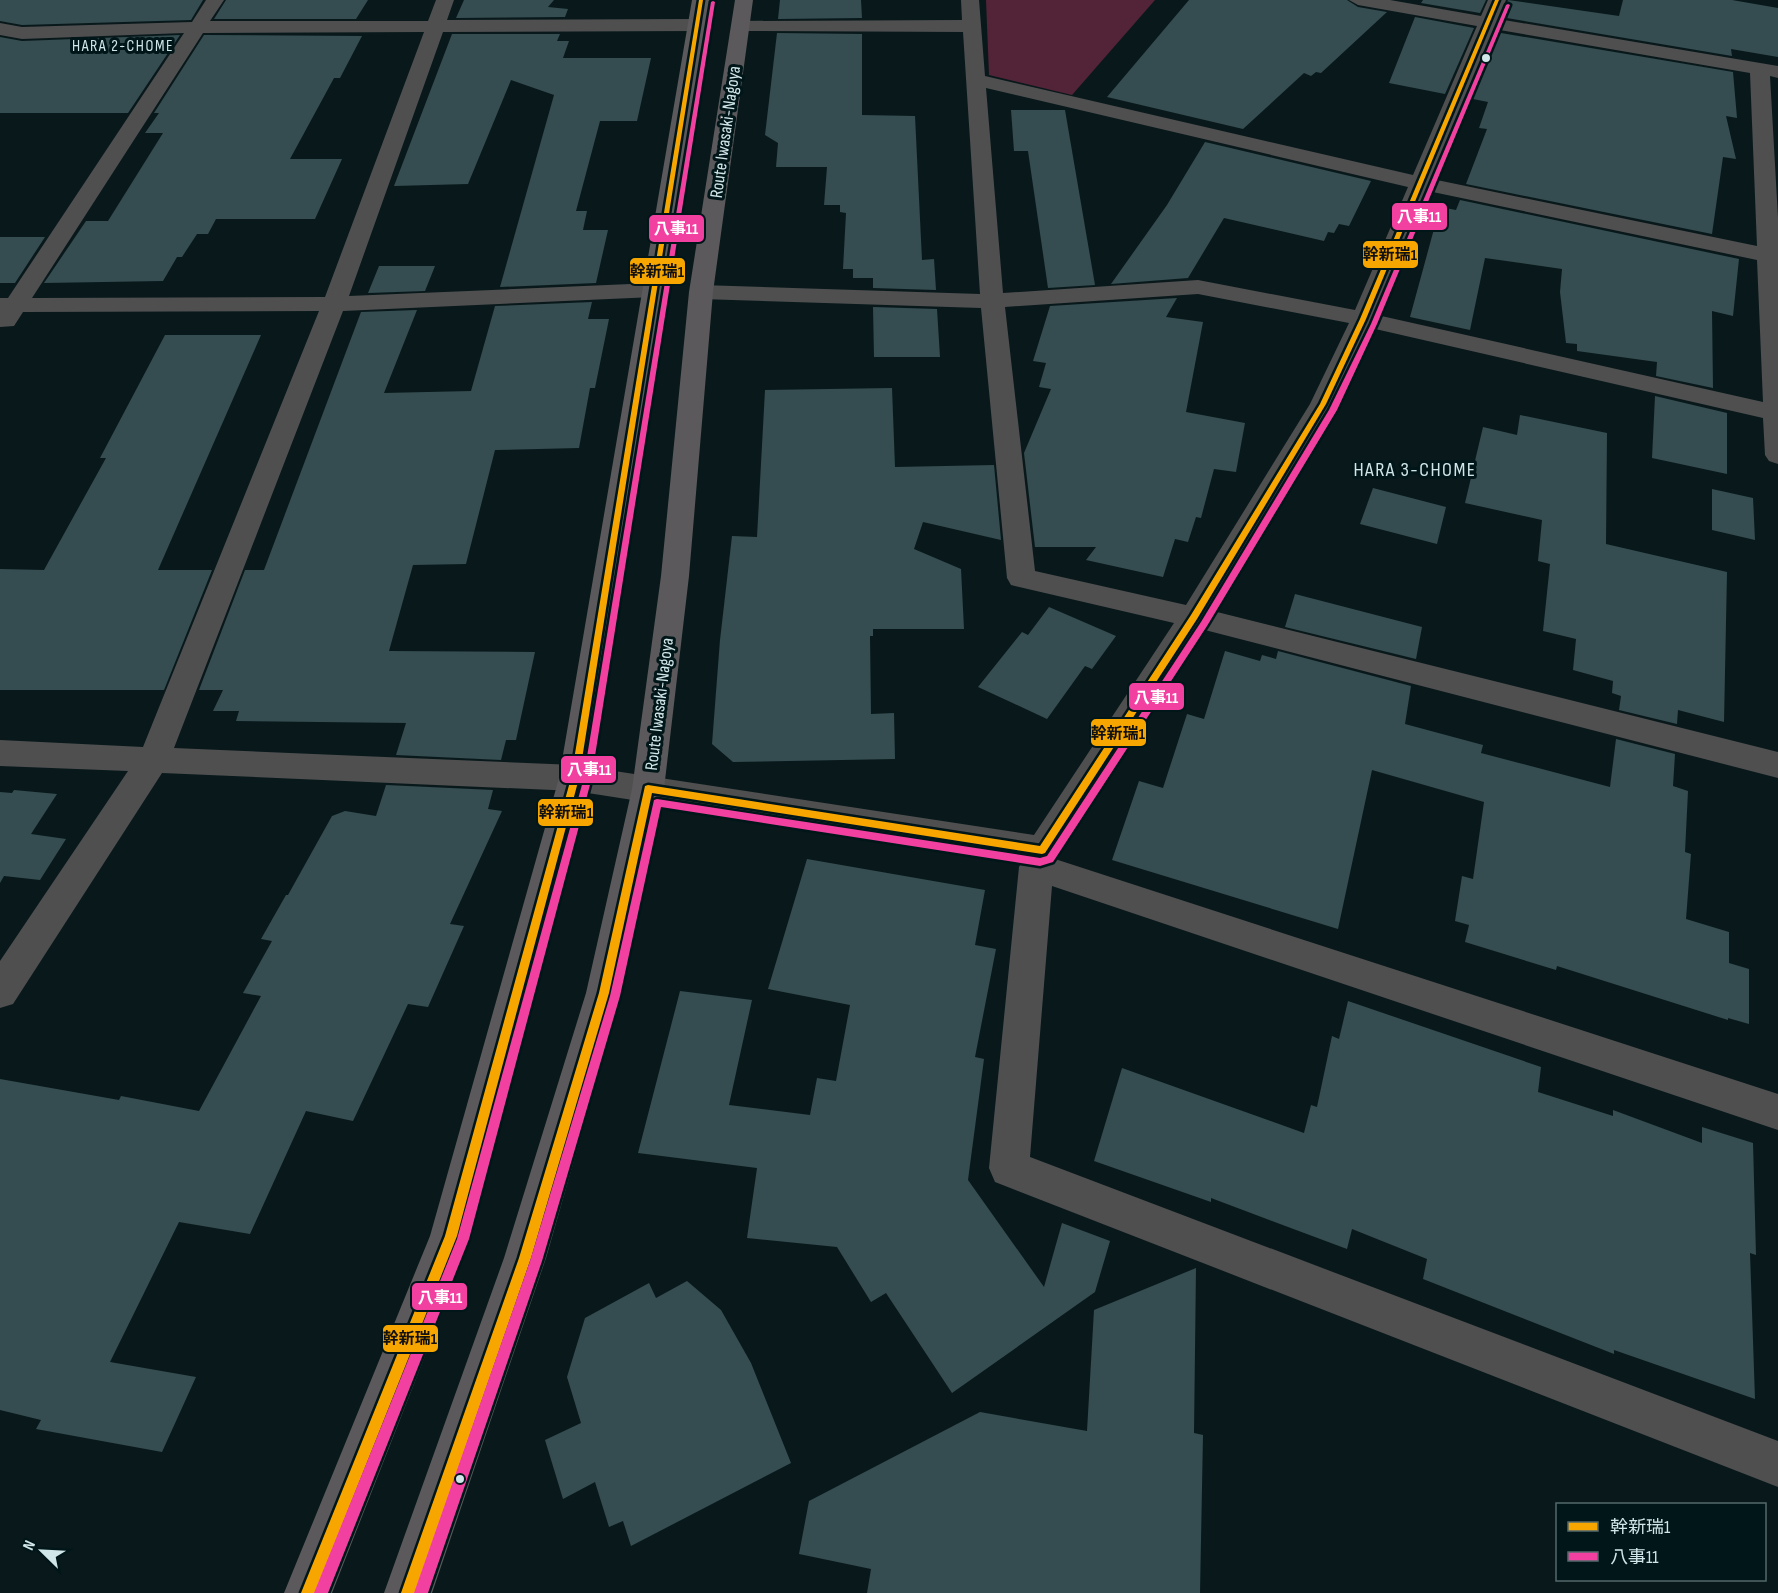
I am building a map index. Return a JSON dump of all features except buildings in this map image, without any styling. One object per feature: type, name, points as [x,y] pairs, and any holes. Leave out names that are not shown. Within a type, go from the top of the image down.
[{"type":"main road","name":"Route Iwasaki-Nagoya","points":[[408,1593],[525,1258],[601,1004],[648,789],[675,576],[701,292],[744,0]]},
{"type":"main road","points":[[308,1593],[451,1236],[575,778],[699,13]]},
{"type":"street","points":[[0,327],[7,306],[216,0]]},
{"type":"street","points":[[0,992],[154,759],[334,304],[445,0]]},
{"type":"street","points":[[970,0],[992,300],[1021,578],[1194,617],[1778,765]]},
{"type":"street","points":[[1358,0],[1492,11],[1769,71],[1768,255],[1778,455]]},
{"type":"street","points":[[1492,11],[1363,319],[1323,404],[1194,617],[1039,858],[1009,1168],[1778,1464]]},
{"type":"street","points":[[0,29],[22,33],[197,27],[436,28],[699,13]]},
{"type":"street","points":[[741,25],[972,26]]},
{"type":"street","points":[[0,50],[22,33]]},
{"type":"street","points":[[976,80],[1420,183],[1768,255]]},
{"type":"street","points":[[701,292],[992,300],[1198,287],[1363,319],[1776,413]]},
{"type":"street","points":[[7,306],[334,304],[654,290]]},
{"type":"street","points":[[0,753],[575,778],[1039,858],[1778,1112]]},
{"type":"shaded area","points":[[986,0],[1155,0],[1072,95],[989,75]]},
{"type":"transit line","name":"幹新瑞1","points":[[308,1593],[451,1236],[575,778],[701,0]]},
{"type":"transit line","name":"幹新瑞1","points":[[408,1593],[525,1258],[604,993],[648,789],[1042,850],[1194,617],[1323,404],[1363,319],[1497,0]]},
{"type":"transit line","name":"八事11","points":[[321,1593],[463,1239],[587,781],[713,2]]},
{"type":"transit line","name":"八事11","points":[[421,1593],[536,1261],[615,996],[657,803],[1040,862],[1050,859],[1204,624],[1333,410],[1374,324],[1508,5]]},
{"type":"district","name":"HARA 2-CHOME","points":[[123,45]]},
{"type":"district","name":"HARA 3-CHOME","points":[[1415,469]]}]
